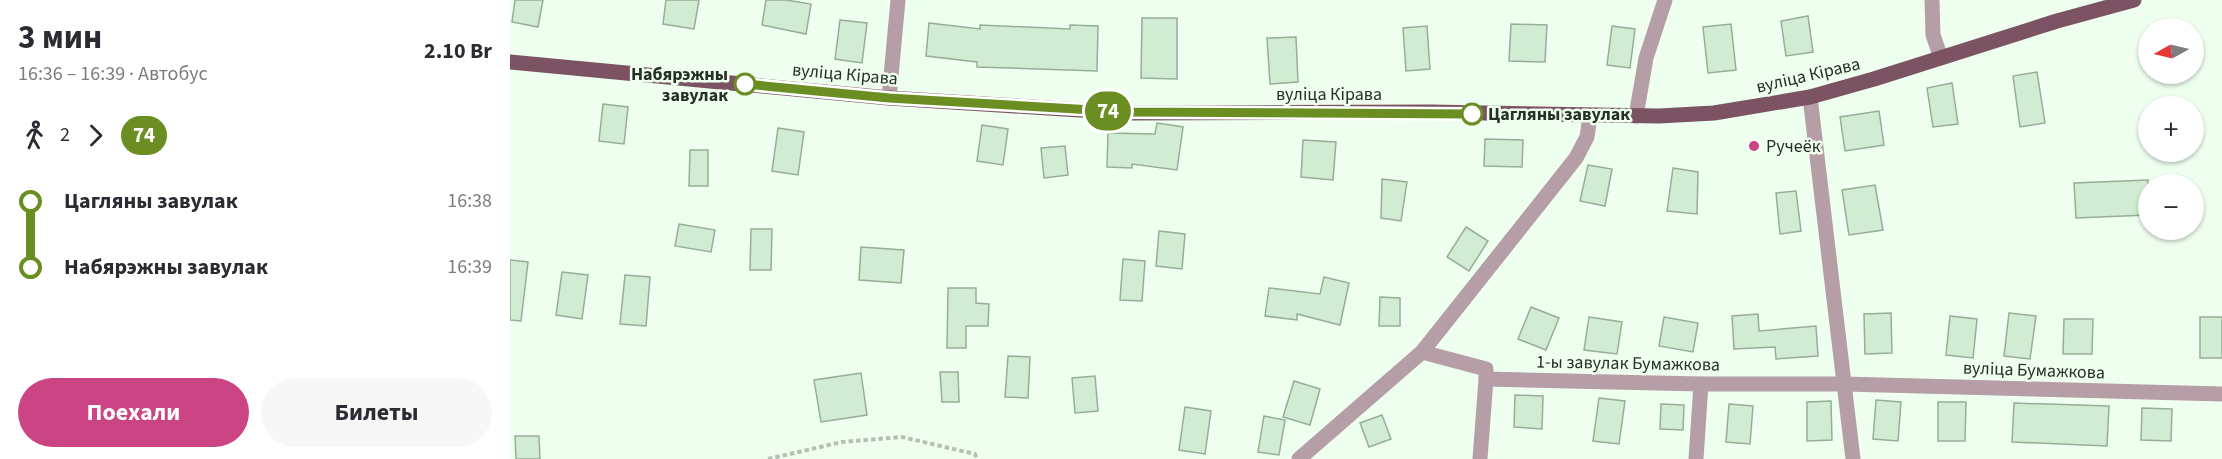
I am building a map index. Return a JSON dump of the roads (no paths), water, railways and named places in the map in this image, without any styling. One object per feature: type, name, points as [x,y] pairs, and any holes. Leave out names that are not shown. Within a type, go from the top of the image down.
[{"type":"main road","name":"вуліца Кірава","points":[[510,62],[889,98],[1127,112],[1431,112],[1636,117],[1714,113],[1810,97],[2057,21],[2134,0]]},
{"type":"street","points":[[889,98],[898,0]]},
{"type":"street","points":[[1636,117],[1646,58],[1665,0]]},
{"type":"street","points":[[1932,0],[1933,34],[1941,58]]},
{"type":"street","points":[[1810,97],[1853,459]]},
{"type":"street","points":[[1299,459],[1422,352],[1576,158],[1587,138],[1590,116]]},
{"type":"street","points":[[1422,352],[1486,369],[1480,459]]},
{"type":"street","name":"1-ы завулак Бумажкова","points":[[1486,379],[1701,384],[1844,384]]},
{"type":"street","points":[[1696,459],[1701,384]]},
{"type":"street","name":"вуліца Бумажкова","points":[[1844,384],[2222,394]]},
{"type":"place","name":"Набярэжны завулак","points":[[745,84]]},
{"type":"place","name":"Цагляны завулак","points":[[1472,114]]},
{"type":"place","name":"Ручеёк","points":[[1754,146]]}]
